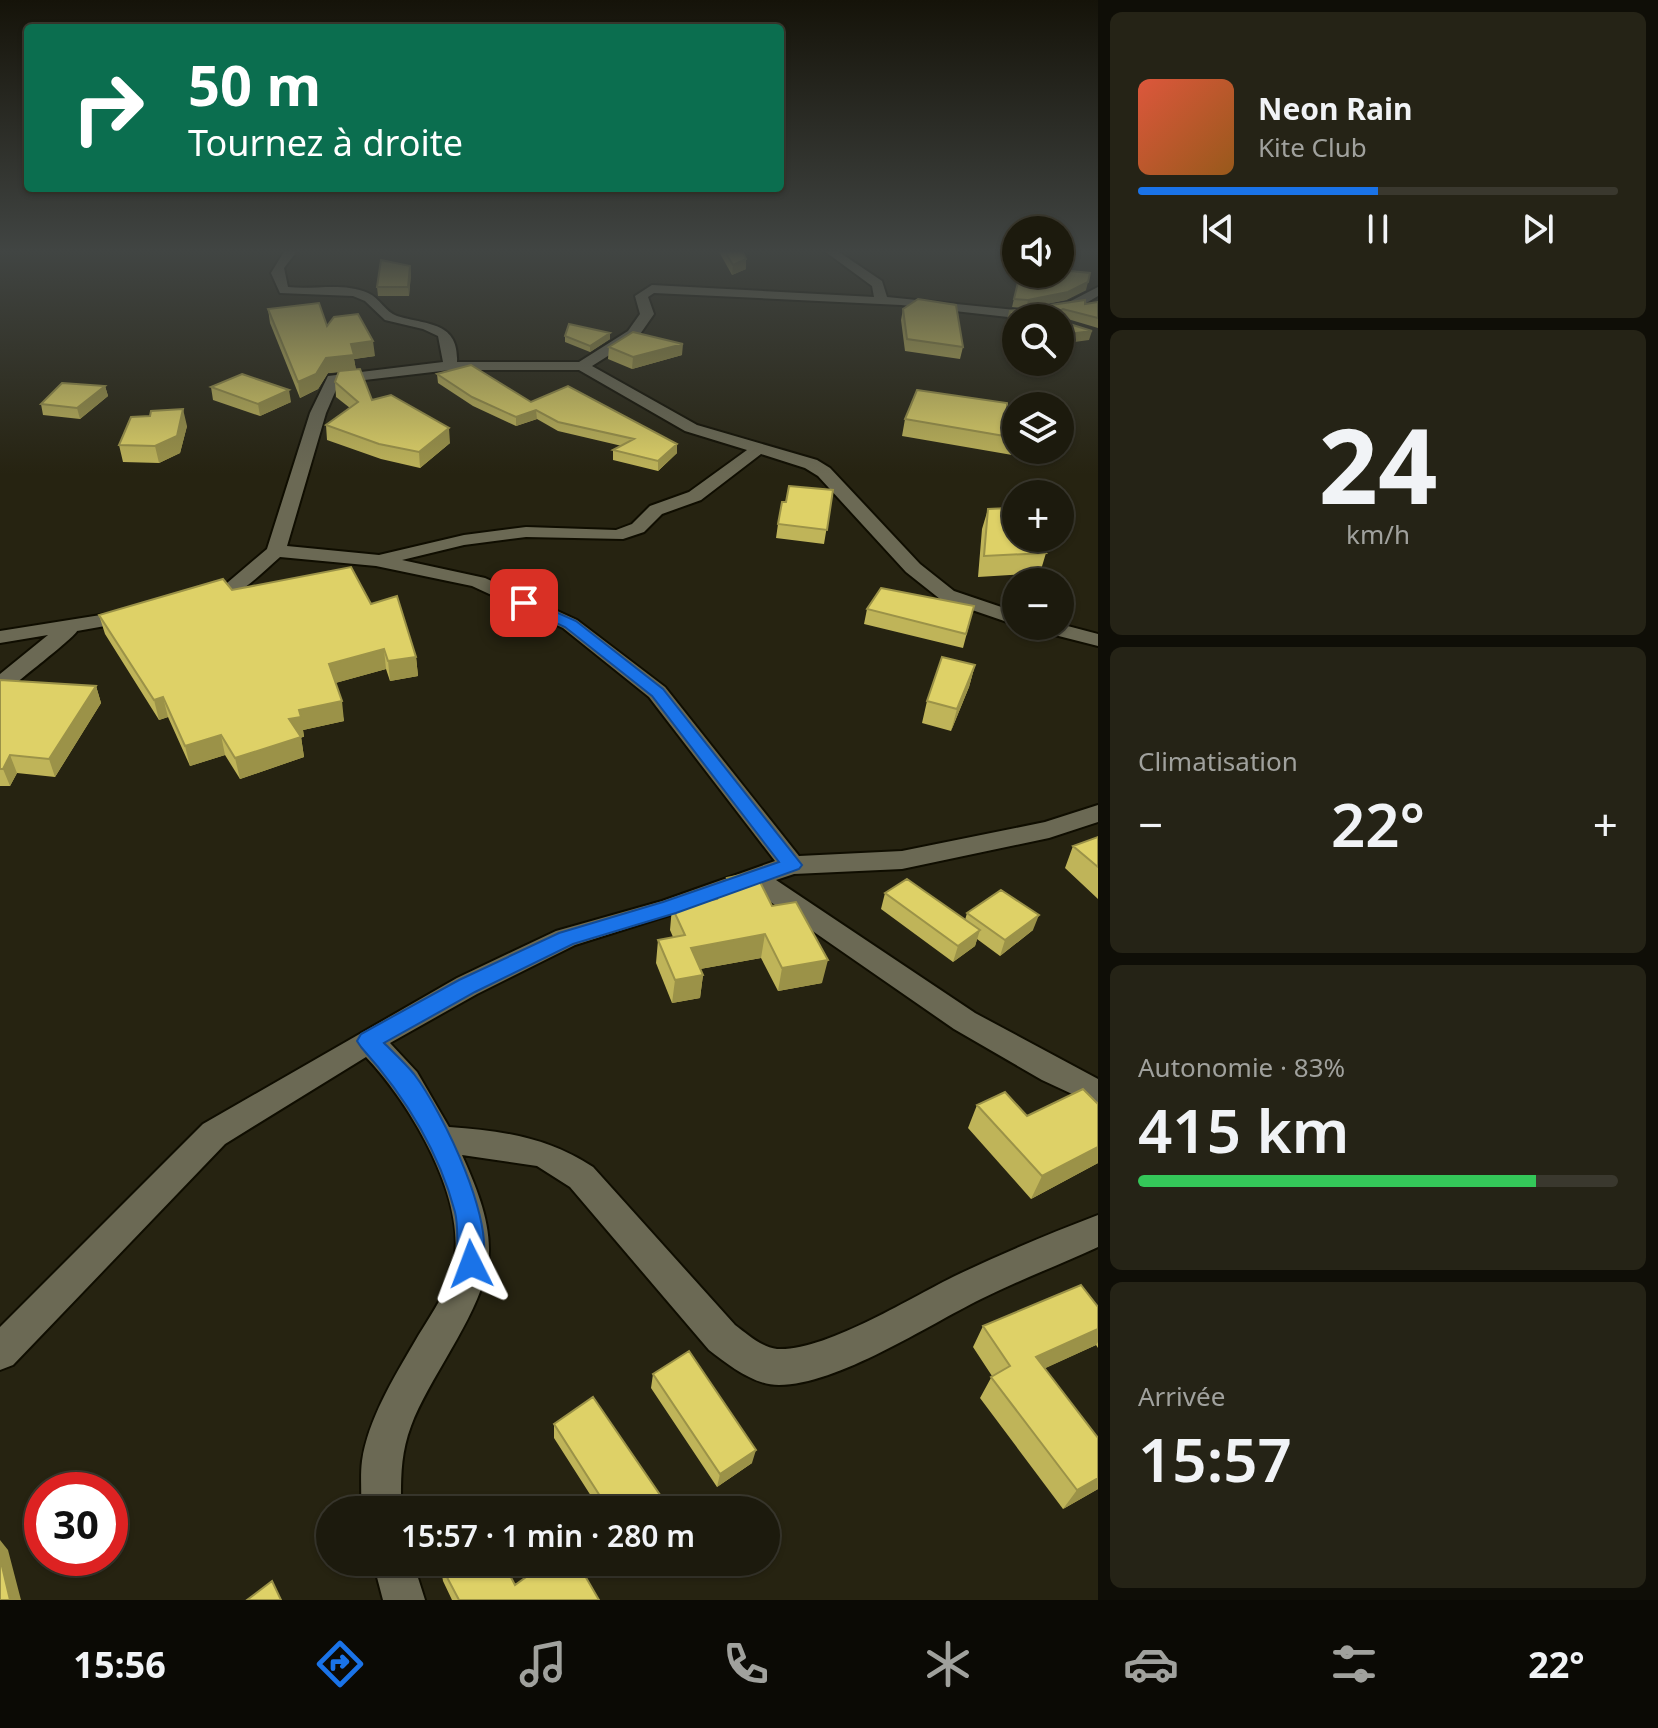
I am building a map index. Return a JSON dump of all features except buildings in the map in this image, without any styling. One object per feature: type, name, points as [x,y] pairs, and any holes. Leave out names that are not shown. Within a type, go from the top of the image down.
[{"type":"street","points":[[428,325],[447,336],[452,351],[450,366]]},
{"type":"street","points":[[582,366],[633,334],[640,325]]},
{"type":"street","points":[[178,605],[234,587],[276,551],[329,382],[450,366],[582,366],[691,428],[811,464],[824,472],[913,568],[947,595],[1002,614]]},
{"type":"street","points":[[376,560],[464,540],[526,532],[617,535],[638,528],[656,510],[695,496],[758,449]]},
{"type":"street","points":[[276,551],[376,560],[478,582],[570,624],[657,692],[792,865]]},
{"type":"street","points":[[0,637],[151,612]]},
{"type":"street","points":[[0,685],[48,644],[77,626]]},
{"type":"street","points":[[1074,634],[1098,640]]},
{"type":"street","points":[[0,1352],[214,1134],[467,986],[566,938],[792,865],[902,860],[1049,830],[1098,813]]},
{"type":"street","points":[[755,878],[903,983],[1056,1074],[1098,1093]]},
{"type":"street","points":[[369,1041],[406,1081],[441,1140],[468,1214],[471,1264],[439,1340],[408,1388],[383,1451],[381,1496]]},
{"type":"street","points":[[441,1140],[514,1146],[566,1167],[588,1182],[738,1353],[773,1367],[808,1365],[991,1276],[1098,1230]]},
{"type":"street","points":[[397,1576],[404,1600]]},
{"type":"route","points":[[471,1264],[468,1214],[441,1140],[406,1081],[369,1041],[467,986],[566,938],[669,908],[792,865],[725,775],[657,692],[570,624],[524,603]]}]
